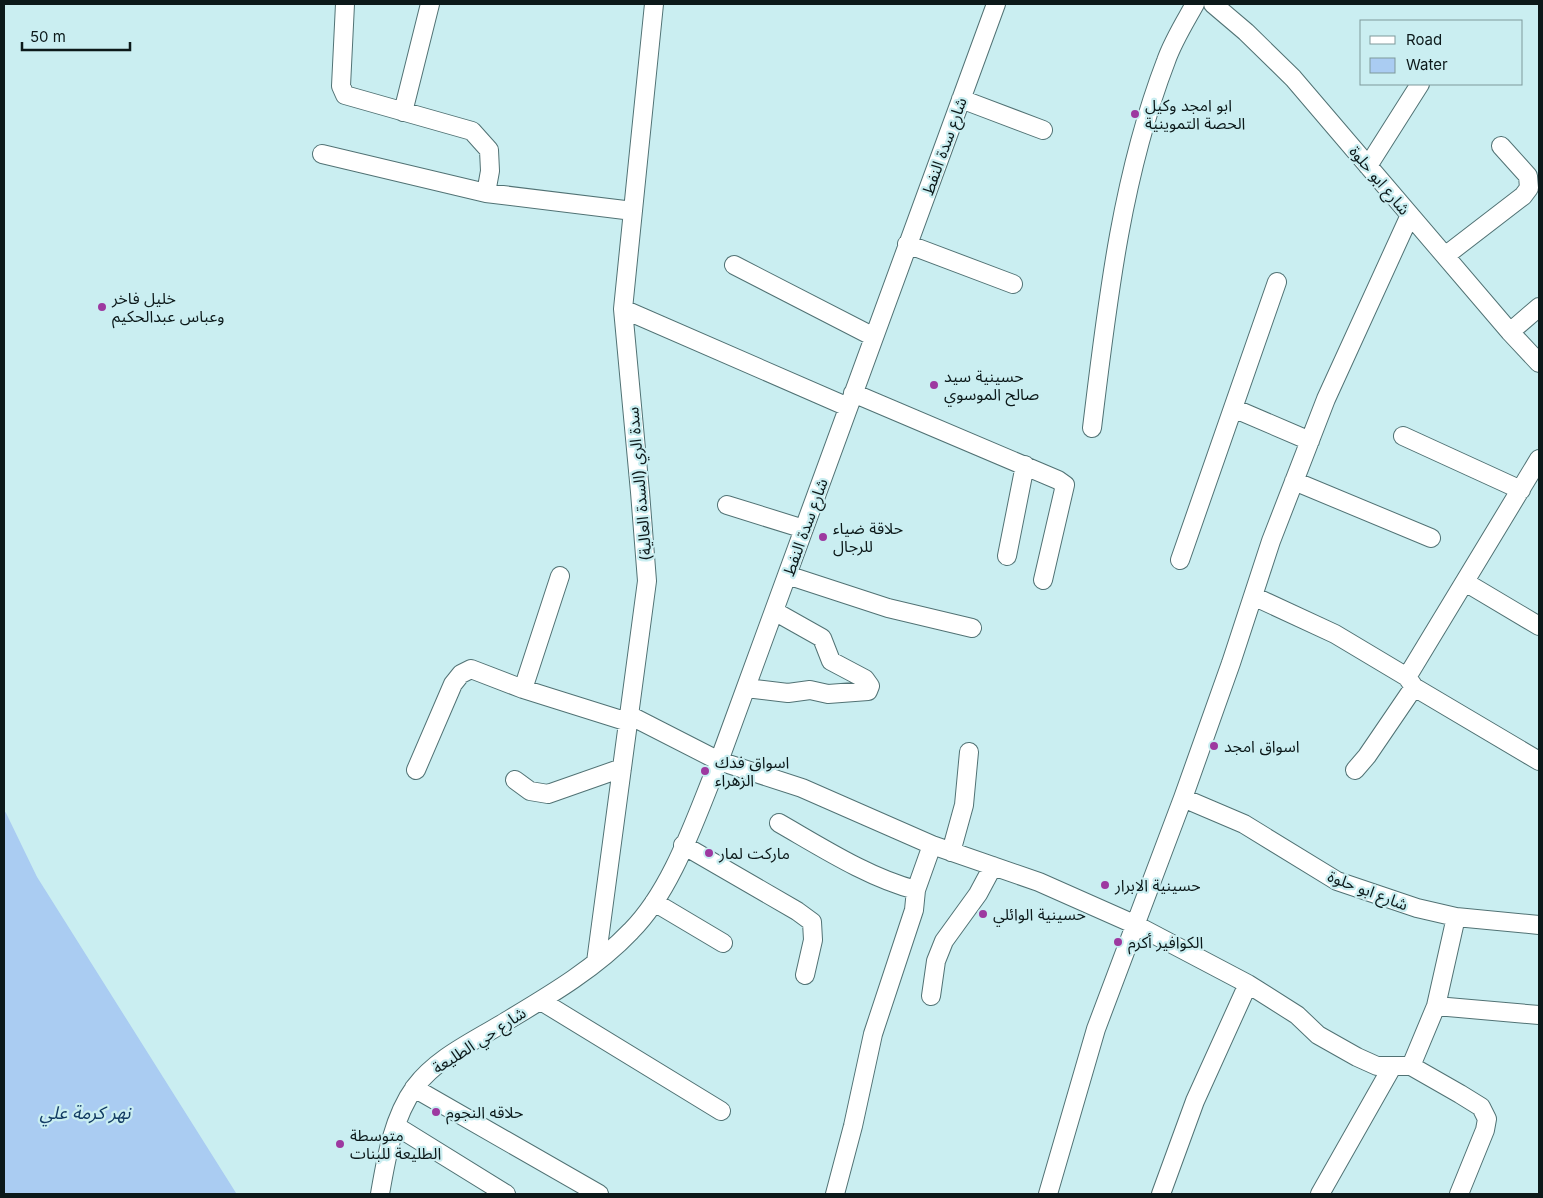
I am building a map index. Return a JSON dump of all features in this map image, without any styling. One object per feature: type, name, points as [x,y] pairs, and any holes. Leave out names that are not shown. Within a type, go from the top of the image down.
[{"type":"street","points":[[344,4],[341,86],[345,95],[472,132],[489,150],[490,171],[486,193]]},
{"type":"street","points":[[403,112],[430,4]]},
{"type":"street","name":"سدة الري (السدة العالية)","points":[[596,962],[647,581],[623,309],[654,4]]},
{"type":"street","name":"شارع سدة النفط","points":[[541,1001],[596,962],[633,929],[654,902],[674,868],[719,761],[996,4]]},
{"type":"street","points":[[1092,428],[1110,294],[1125,207],[1144,123],[1166,59],[1195,4]]},
{"type":"street","name":"شارع ابو حلوة","points":[[1213,4],[1246,32],[1293,78],[1510,332],[1539,363]]},
{"type":"street","points":[[1368,166],[1419,85]]},
{"type":"street","points":[[961,99],[1043,130]]},
{"type":"street","points":[[1445,256],[1523,196],[1529,188],[1528,176],[1502,146]]},
{"type":"street","points":[[322,154],[486,193],[633,211]]},
{"type":"street","points":[[1048,1194],[1096,1029],[1183,798],[1231,663],[1271,541],[1326,399],[1410,215]]},
{"type":"street","points":[[907,244],[1013,284]]},
{"type":"street","points":[[734,266],[874,336]]},
{"type":"street","points":[[1180,560],[1277,282]]},
{"type":"street","points":[[1510,332],[1539,307]]},
{"type":"street","points":[[623,309],[851,400],[1025,465],[1066,485],[1043,580]]},
{"type":"street","points":[[1233,408],[1310,441]]},
{"type":"street","points":[[1404,436],[1521,490]]},
{"type":"street","points":[[1355,770],[1367,756],[1465,582],[1539,460]]},
{"type":"street","points":[[1007,556],[1025,465]]},
{"type":"street","points":[[1294,481],[1431,538]]},
{"type":"street","points":[[727,505],[804,529]]},
{"type":"street","points":[[787,575],[888,608],[972,628]]},
{"type":"street","points":[[523,689],[560,576]]},
{"type":"street","points":[[1465,582],[1539,626]]},
{"type":"street","points":[[1253,596],[1334,634],[1539,761]]},
{"type":"street","points":[[746,688],[788,693],[810,690],[828,694],[868,691],[870,686],[865,679],[831,661],[822,638],[774,611]]},
{"type":"street","points":[[416,770],[453,684],[461,674],[471,669],[523,689],[629,719],[719,761],[802,788],[932,845],[1039,882],[1136,925],[1248,984],[1297,1015],[1318,1035],[1376,1066],[1411,1066],[1482,1107],[1487,1118],[1485,1130],[1459,1194]]},
{"type":"street","points":[[951,852],[964,805],[969,752]]},
{"type":"street","points":[[515,780],[530,791],[548,794],[622,768]]},
{"type":"street","name":"شارع ابو حلوة","points":[[1183,798],[1244,824],[1337,881],[1417,908],[1456,917],[1539,925]]},
{"type":"street","points":[[779,823],[830,853],[891,883],[916,890]]},
{"type":"street","points":[[835,1194],[853,1126],[873,1034],[914,910],[916,890],[932,845]]},
{"type":"street","points":[[683,846],[812,922],[813,940],[805,975]]},
{"type":"street","points":[[931,996],[936,962],[944,941],[978,894],[993,866]]},
{"type":"street","points":[[654,902],[723,943]]},
{"type":"street","points":[[1411,1066],[1436,1006],[1456,917]]},
{"type":"street","points":[[1162,1194],[1195,1102],[1248,984]]},
{"type":"street","points":[[541,1001],[721,1111]]},
{"type":"street","name":"شارع حي الطليعة","points":[[380,1194],[396,1126],[414,1088],[428,1072],[445,1058],[541,1001]]},
{"type":"street","points":[[1436,1006],[1539,1015]]},
{"type":"street","points":[[1320,1194],[1392,1067]]},
{"type":"street","points":[[414,1088],[599,1194]]},
{"type":"street","points":[[396,1126],[506,1194]]},
{"type":"water","name":"نهر كرمة علي","points":[[4,814],[35,878],[234,1194],[4,1194]]},
{"type":"waterway","points":[[4,814],[35,878],[234,1194]]},
{"type":"place","name":"ابو امجد وكيل الحصة التموينية","points":[[1135,114]]},
{"type":"place","name":"خليل فاخر وعباس عبدالحكيم","points":[[102,307]]},
{"type":"place","name":"حسينية سيد صالح الموسوي","points":[[934,385]]},
{"type":"place","name":"حلاقة ضياء للرجال","points":[[823,537]]},
{"type":"place","name":"اسواق امجد","points":[[1214,746]]},
{"type":"place","name":"اسواق فدك الزهراء","points":[[705,771]]},
{"type":"place","name":"ماركت لمار","points":[[709,853]]},
{"type":"place","name":"حسينية الابرار","points":[[1105,885]]},
{"type":"place","name":"حسينية الوائلي","points":[[983,914]]},
{"type":"place","name":"الكوافير أكرم","points":[[1118,942]]},
{"type":"place","name":"حلاقه النجوم","points":[[436,1112]]},
{"type":"place","name":"متوسطة الطليعة للبنات","points":[[340,1144]]}]
